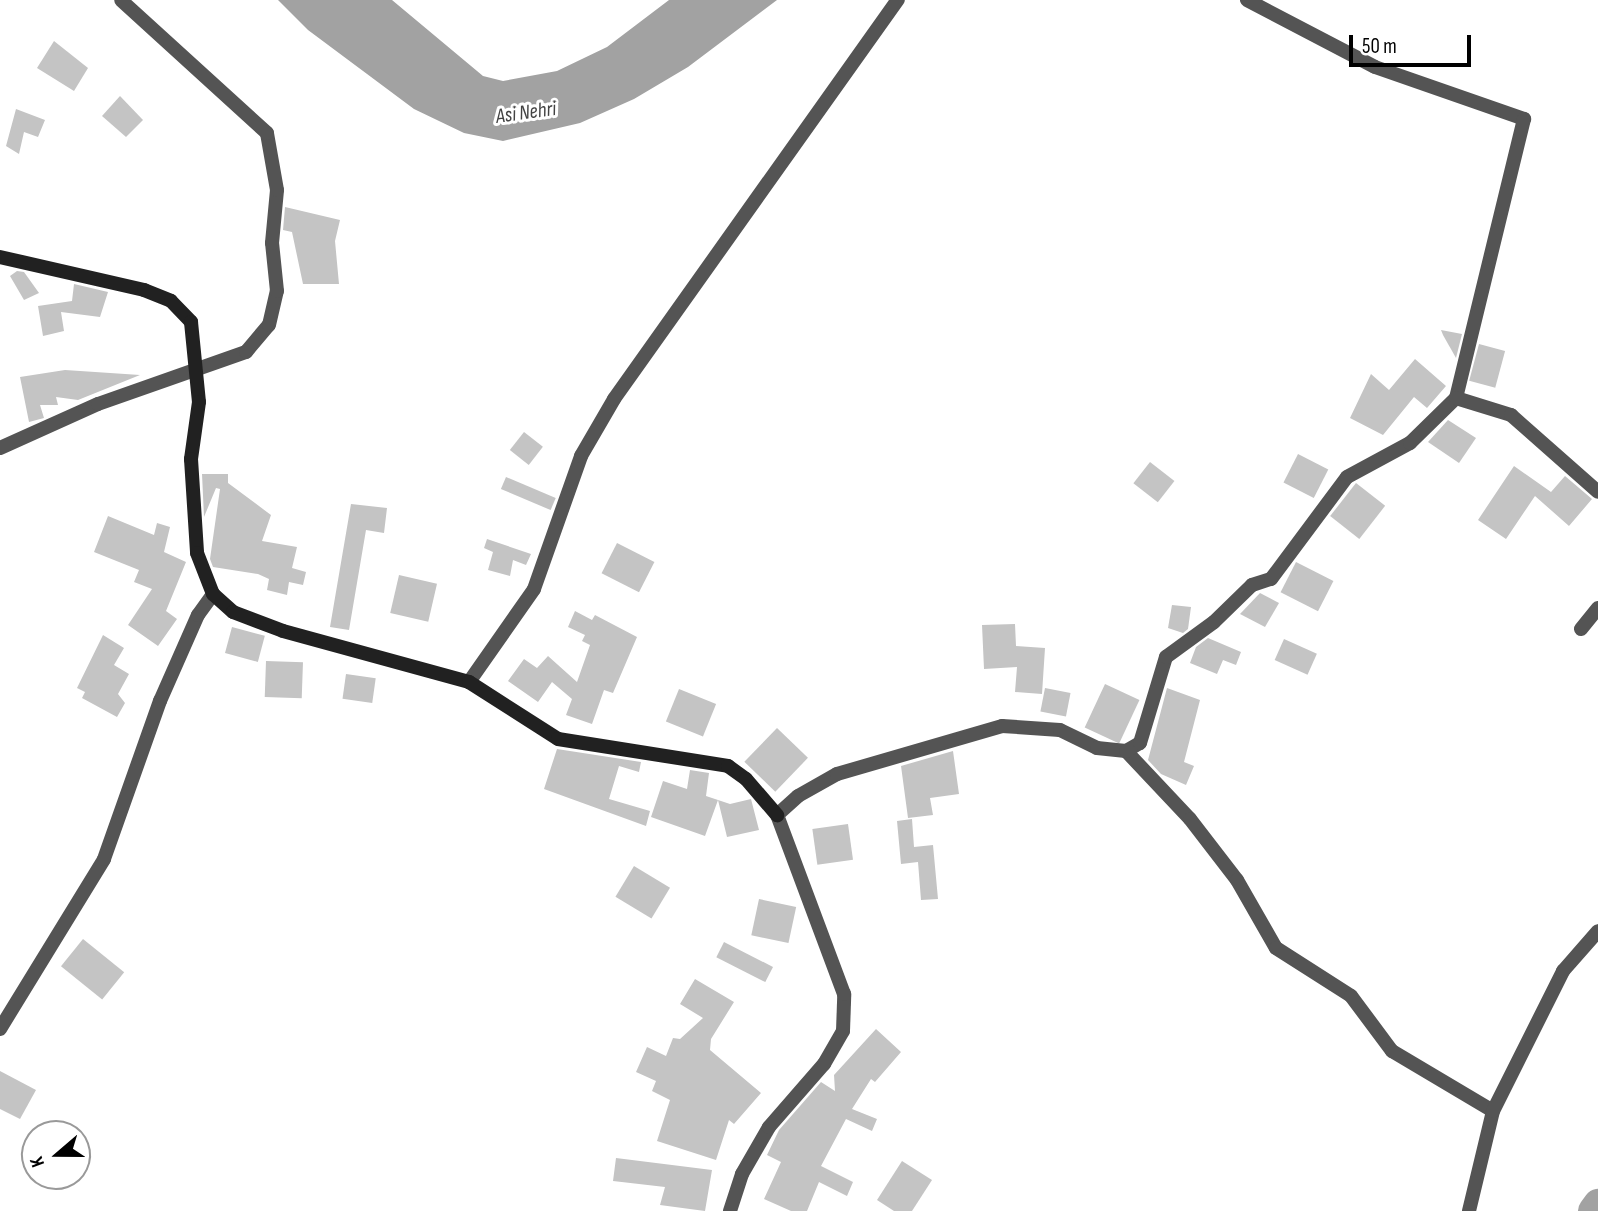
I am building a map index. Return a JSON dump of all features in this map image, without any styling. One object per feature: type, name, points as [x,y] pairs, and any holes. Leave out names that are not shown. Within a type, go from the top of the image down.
[{"type":"street","points":[[0,448],[98,404],[246,352],[270,325],[277,291],[272,243],[277,190],[267,133],[121,0]]},
{"type":"street","points":[[469,682],[534,589],[581,456],[614,399],[898,0]]},
{"type":"street","points":[[778,814],[798,796],[837,774],[1002,726],[1060,730],[1097,748],[1126,751],[1140,743],[1166,657],[1214,622],[1252,585],[1271,579],[1347,477],[1410,443],[1456,398],[1524,119],[1375,68],[1248,0]]},
{"type":"street","points":[[0,257],[171,301],[191,322],[197,367],[192,518],[197,553],[213,594],[233,611],[283,631],[469,682],[558,739],[689,757],[728,766],[746,779],[778,814],[844,994],[844,1031],[824,1064],[769,1127],[742,1174],[730,1211]]},
{"type":"street","points":[[1456,398],[1511,415],[1598,492]]},
{"type":"street","points":[[0,1029],[104,859],[160,701],[198,615],[213,594]]},
{"type":"street","points":[[1581,629],[1598,608]]},
{"type":"street","points":[[1126,751],[1190,819],[1229,870],[1276,948],[1351,996],[1392,1051],[1493,1111]]},
{"type":"street","points":[[1469,1211],[1493,1111],[1563,971],[1598,930]]},
{"type":"water","name":"Asi Nehri","points":[[278,0],[392,0],[483,76],[503,81],[557,71],[607,47],[669,0],[777,0],[688,67],[634,99],[580,123],[503,141],[464,133],[414,109],[308,30]]},
{"type":"building","points":[[54,41],[88,68],[74,91],[37,68]]},
{"type":"building","points":[[120,96],[143,120],[126,137],[102,116]]},
{"type":"building","points":[[16,109],[45,120],[38,137],[24,132],[19,154],[6,146]]},
{"type":"building","points":[[285,207],[340,220],[335,241],[339,284],[303,284],[292,232],[283,230]]},
{"type":"building","points":[[17,271],[24,272],[39,293],[24,300],[10,276]]},
{"type":"building","points":[[74,284],[108,292],[100,317],[61,312],[64,331],[43,336],[38,306],[72,301]]},
{"type":"building","points":[[1441,330],[1462,334],[1456,358],[1443,335]]},
{"type":"building","points":[[1479,344],[1505,351],[1495,388],[1469,381]]},
{"type":"building","points":[[1415,359],[1446,386],[1427,408],[1414,397],[1383,435],[1350,418],[1371,374],[1389,390]]},
{"type":"building","points":[[65,370],[140,375],[78,400],[56,397],[58,405],[40,405],[44,418],[29,422],[20,377]]},
{"type":"building","points":[[1448,420],[1476,438],[1459,463],[1428,442]]},
{"type":"building","points":[[524,432],[543,447],[529,465],[510,450]]},
{"type":"building","points":[[1298,454],[1328,469],[1314,498],[1283,483]]},
{"type":"building","points":[[1150,462],[1174,481],[1158,502],[1133,483]]},
{"type":"building","points":[[1514,466],[1551,492],[1565,476],[1592,499],[1569,526],[1535,496],[1506,539],[1478,520]]},
{"type":"building","points":[[202,474],[228,474],[228,483],[271,515],[262,541],[297,547],[292,568],[306,572],[303,585],[289,582],[287,595],[267,590],[269,579],[258,574],[213,567],[210,559],[220,489],[216,488],[204,517]]},
{"type":"building","points":[[506,477],[556,498],[551,510],[501,489]]},
{"type":"building","points":[[1356,483],[1385,506],[1359,539],[1330,516]]},
{"type":"building","points":[[351,504],[387,508],[384,533],[366,530],[349,630],[330,627]]},
{"type":"building","points":[[108,516],[154,535],[157,523],[170,527],[164,552],[186,562],[166,611],[177,619],[158,646],[128,625],[152,589],[134,582],[139,570],[94,552]]},
{"type":"building","points":[[487,539],[531,554],[526,565],[513,560],[510,576],[488,570],[493,552],[484,548]]},
{"type":"building","points":[[617,543],[654,562],[639,592],[602,573]]},
{"type":"building","points":[[1296,562],[1333,581],[1318,611],[1281,592]]},
{"type":"building","points":[[399,575],[437,584],[428,622],[390,613]]},
{"type":"building","points":[[1260,593],[1279,603],[1265,627],[1240,614]]},
{"type":"building","points":[[1172,605],[1191,607],[1188,629],[1183,633],[1168,628]]},
{"type":"building","points":[[575,611],[592,620],[595,615],[637,637],[613,693],[604,690],[592,724],[566,715],[572,699],[552,682],[538,702],[508,681],[524,659],[537,668],[548,656],[577,682],[590,645],[582,641],[585,635],[568,627]]},
{"type":"building","points":[[1015,624],[1016,646],[1045,648],[1042,694],[1015,692],[1017,667],[984,669],[982,625]]},
{"type":"building","points":[[232,627],[265,636],[258,662],[225,653]]},
{"type":"building","points":[[103,635],[124,648],[114,665],[129,674],[118,694],[125,703],[117,717],[82,698],[85,692],[77,688]]},
{"type":"building","points":[[1208,638],[1241,652],[1236,665],[1223,660],[1217,674],[1190,663],[1196,647]]},
{"type":"building","points":[[1284,639],[1317,654],[1308,675],[1275,660]]},
{"type":"building","points":[[266,661],[303,662],[302,698],[265,697]]},
{"type":"building","points":[[346,674],[376,678],[372,703],[343,699]]},
{"type":"building","points":[[1105,684],[1139,700],[1119,744],[1085,728]]},
{"type":"building","points":[[1045,688],[1071,693],[1066,717],[1040,712]]},
{"type":"building","points":[[1167,688],[1200,700],[1184,762],[1194,766],[1186,785],[1161,774],[1148,760]]},
{"type":"building","points":[[679,689],[716,704],[703,736],[666,721]]},
{"type":"building","points":[[777,728],[808,758],[775,792],[744,762]]},
{"type":"building","points":[[557,749],[641,762],[639,772],[619,766],[609,799],[650,811],[646,826],[544,789]]},
{"type":"building","points":[[953,751],[959,794],[930,798],[933,815],[908,818],[901,766]]},
{"type":"building","points":[[690,770],[709,773],[706,796],[718,800],[705,836],[651,817],[663,781],[687,789]]},
{"type":"building","points":[[751,799],[759,830],[727,837],[718,800],[730,804]]},
{"type":"building","points":[[912,819],[914,847],[933,845],[938,899],[921,900],[918,862],[901,864],[897,821]]},
{"type":"building","points":[[848,824],[853,860],[817,865],[812,829]]},
{"type":"building","points":[[634,866],[670,888],[651,918],[615,897]]},
{"type":"building","points":[[759,899],[796,907],[788,943],[751,935]]},
{"type":"building","points":[[83,939],[124,972],[102,1000],[61,966]]},
{"type":"building","points":[[724,942],[773,967],[765,982],[716,957]]},
{"type":"building","points":[[695,979],[734,1002],[711,1039],[710,1050],[761,1093],[734,1124],[729,1120],[716,1160],[657,1141],[670,1100],[652,1091],[656,1081],[636,1072],[647,1047],[666,1056],[673,1038],[680,1039],[703,1018],[680,1004]]},
{"type":"building","points":[[876,1029],[901,1052],[875,1082],[871,1079],[852,1109],[877,1119],[872,1131],[846,1119],[821,1166],[853,1182],[847,1196],[819,1182],[807,1211],[791,1211],[764,1199],[781,1162],[767,1155],[779,1130],[821,1082],[835,1091],[834,1075]]},
{"type":"building","points":[[0,1071],[36,1090],[20,1119],[0,1109]]},
{"type":"building","points":[[616,1158],[712,1170],[705,1211],[660,1205],[665,1187],[613,1181]]},
{"type":"building","points":[[902,1161],[932,1180],[912,1211],[894,1211],[877,1200]]},
{"type":"waterway","points":[[1593,1211],[1598,1204]]}]
